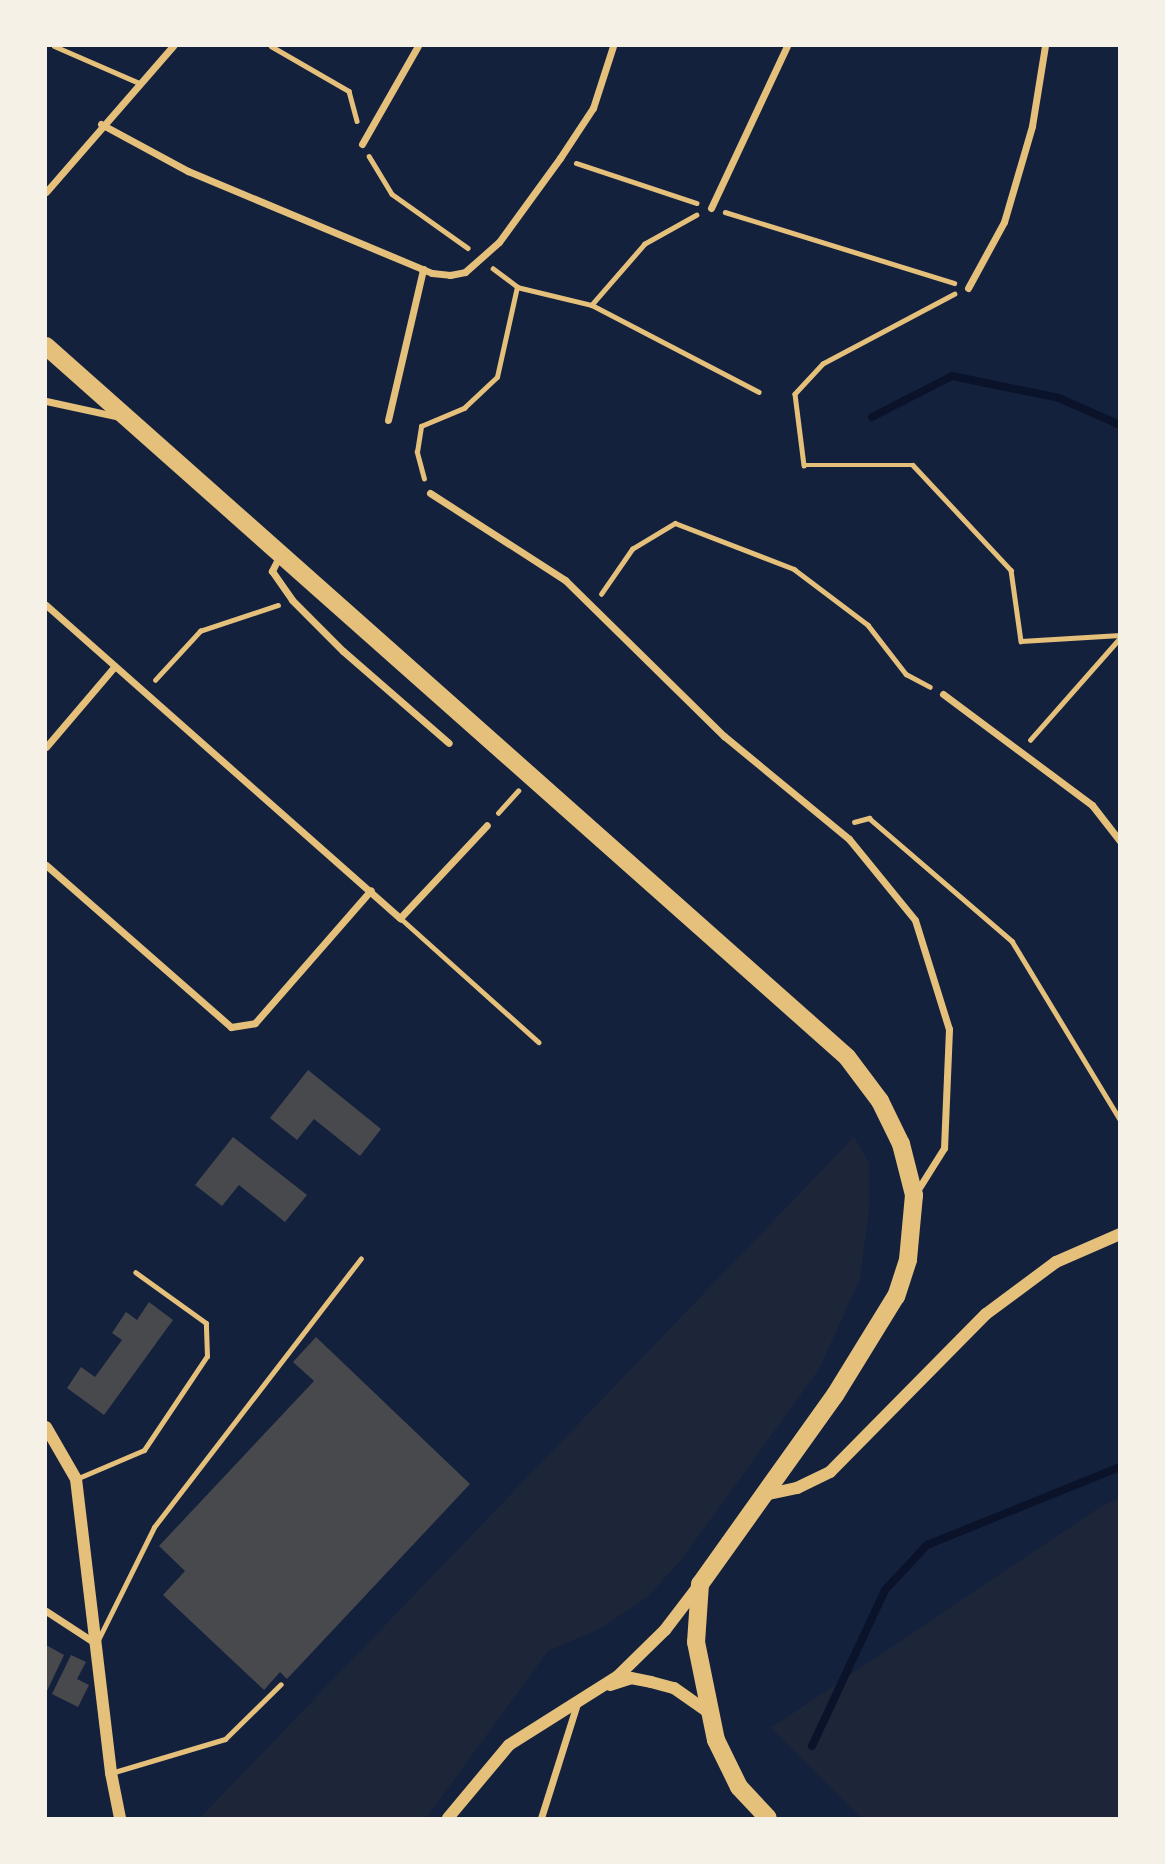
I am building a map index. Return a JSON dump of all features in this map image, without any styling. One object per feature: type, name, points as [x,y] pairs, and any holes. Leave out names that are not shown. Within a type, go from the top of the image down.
[{"type":"main road","points":[[46,346],[533,775],[847,1057],[890,1122],[914,1195],[910,1249],[896,1296],[849,1374],[700,1584],[696,1642],[708,1712],[727,1768],[754,1806],[768,1818]]},
{"type":"street","points":[[46,192],[101,124],[173,46]]},
{"type":"street","points":[[362,144],[418,46]]},
{"type":"street","points":[[101,124],[188,171],[423,269],[450,275],[465,272],[499,242],[560,158],[593,108],[613,46]]},
{"type":"street","points":[[711,208],[787,46]]},
{"type":"street","points":[[968,288],[1004,222],[1032,126],[1045,46]]},
{"type":"street","points":[[388,420],[423,269]]},
{"type":"street","points":[[46,401],[125,418]]},
{"type":"street","points":[[430,493],[565,580],[724,736],[849,839],[915,920],[948,1030],[944,1148],[914,1195]]},
{"type":"street","points":[[281,554],[272,571],[292,600],[342,651],[449,743]]},
{"type":"street","points":[[46,605],[400,918],[486,824]]},
{"type":"street","points":[[46,747],[115,666]]},
{"type":"street","points":[[943,694],[1092,805],[1119,841]]},
{"type":"street","points":[[46,865],[231,1027],[255,1023],[371,890]]},
{"type":"street","points":[[764,1495],[797,1488],[830,1472],[986,1314],[1056,1262],[1119,1234]]},
{"type":"street","points":[[46,1427],[76,1479],[111,1773],[120,1818]]},
{"type":"street","points":[[448,1818],[509,1745],[600,1689],[665,1630],[700,1584]]},
{"type":"street","points":[[46,1611],[96,1644]]},
{"type":"street","points":[[600,1689],[631,1678],[651,1682],[674,1688],[708,1712]]},
{"type":"street","points":[[541,1818],[577,1703]]},
{"type":"lane","points":[[54,46],[139,83]]},
{"type":"lane","points":[[400,918],[538,1042]]},
{"type":"lane","points":[[96,1644],[155,1527],[361,1258]]},
{"type":"lane","points":[[76,1479],[144,1450],[206,1356],[206,1324],[135,1272]]},
{"type":"lane","points":[[111,1773],[225,1739],[281,1684]]},
{"type":"path","points":[[560,158],[968,288]]},
{"type":"path","points":[[592,305],[645,244],[711,208]]},
{"type":"path","points":[[480,259],[517,288],[592,305],[759,392]]},
{"type":"path","points":[[430,493],[417,452],[421,426],[464,408],[496,377],[517,288]]},
{"type":"path","points":[[968,288],[905,316],[823,363],[795,394],[804,465],[914,465],[1011,570],[1021,641],[1119,637]]},
{"type":"path","points":[[592,607],[632,549],[675,523],[794,569],[868,625],[906,674],[943,694]]},
{"type":"path","points":[[144,691],[200,631],[292,600]]},
{"type":"path","points":[[1020,751],[1119,637]]},
{"type":"path","points":[[486,824],[533,775]]},
{"type":"path","points":[[869,818],[1012,941],[1119,1119]]},
{"type":"shaded area","points":[[854,1137],[869,1163],[869,1209],[860,1279],[819,1369],[681,1560],[646,1598],[601,1628],[548,1651],[426,1818],[200,1818]]},
{"type":"shaded area","points":[[1119,1499],[1119,1818],[861,1818],[771,1728],[1103,1505]]},
{"type":"building","points":[[308,1070],[381,1129],[360,1156],[314,1119],[297,1140],[270,1118]]},
{"type":"building","points":[[233,1137],[307,1195],[285,1222],[239,1185],[222,1206],[195,1185]]},
{"type":"building","points":[[149,1302],[173,1320],[104,1415],[67,1388],[81,1367],[95,1377],[122,1340],[112,1333],[126,1312],[137,1320]]},
{"type":"building","points":[[316,1337],[470,1484],[287,1679],[280,1672],[264,1690],[163,1595],[185,1571],[159,1546],[314,1381],[293,1362]]},
{"type":"building","points":[[46,1645],[64,1655],[46,1693]]},
{"type":"building","points":[[71,1655],[86,1662],[77,1679],[89,1685],[78,1707],[52,1694]]},
{"type":"waterway","points":[[872,417],[952,376],[1059,398],[1120,425]]},
{"type":"waterway","points":[[812,1746],[885,1590],[927,1545],[1120,1467]]}]
